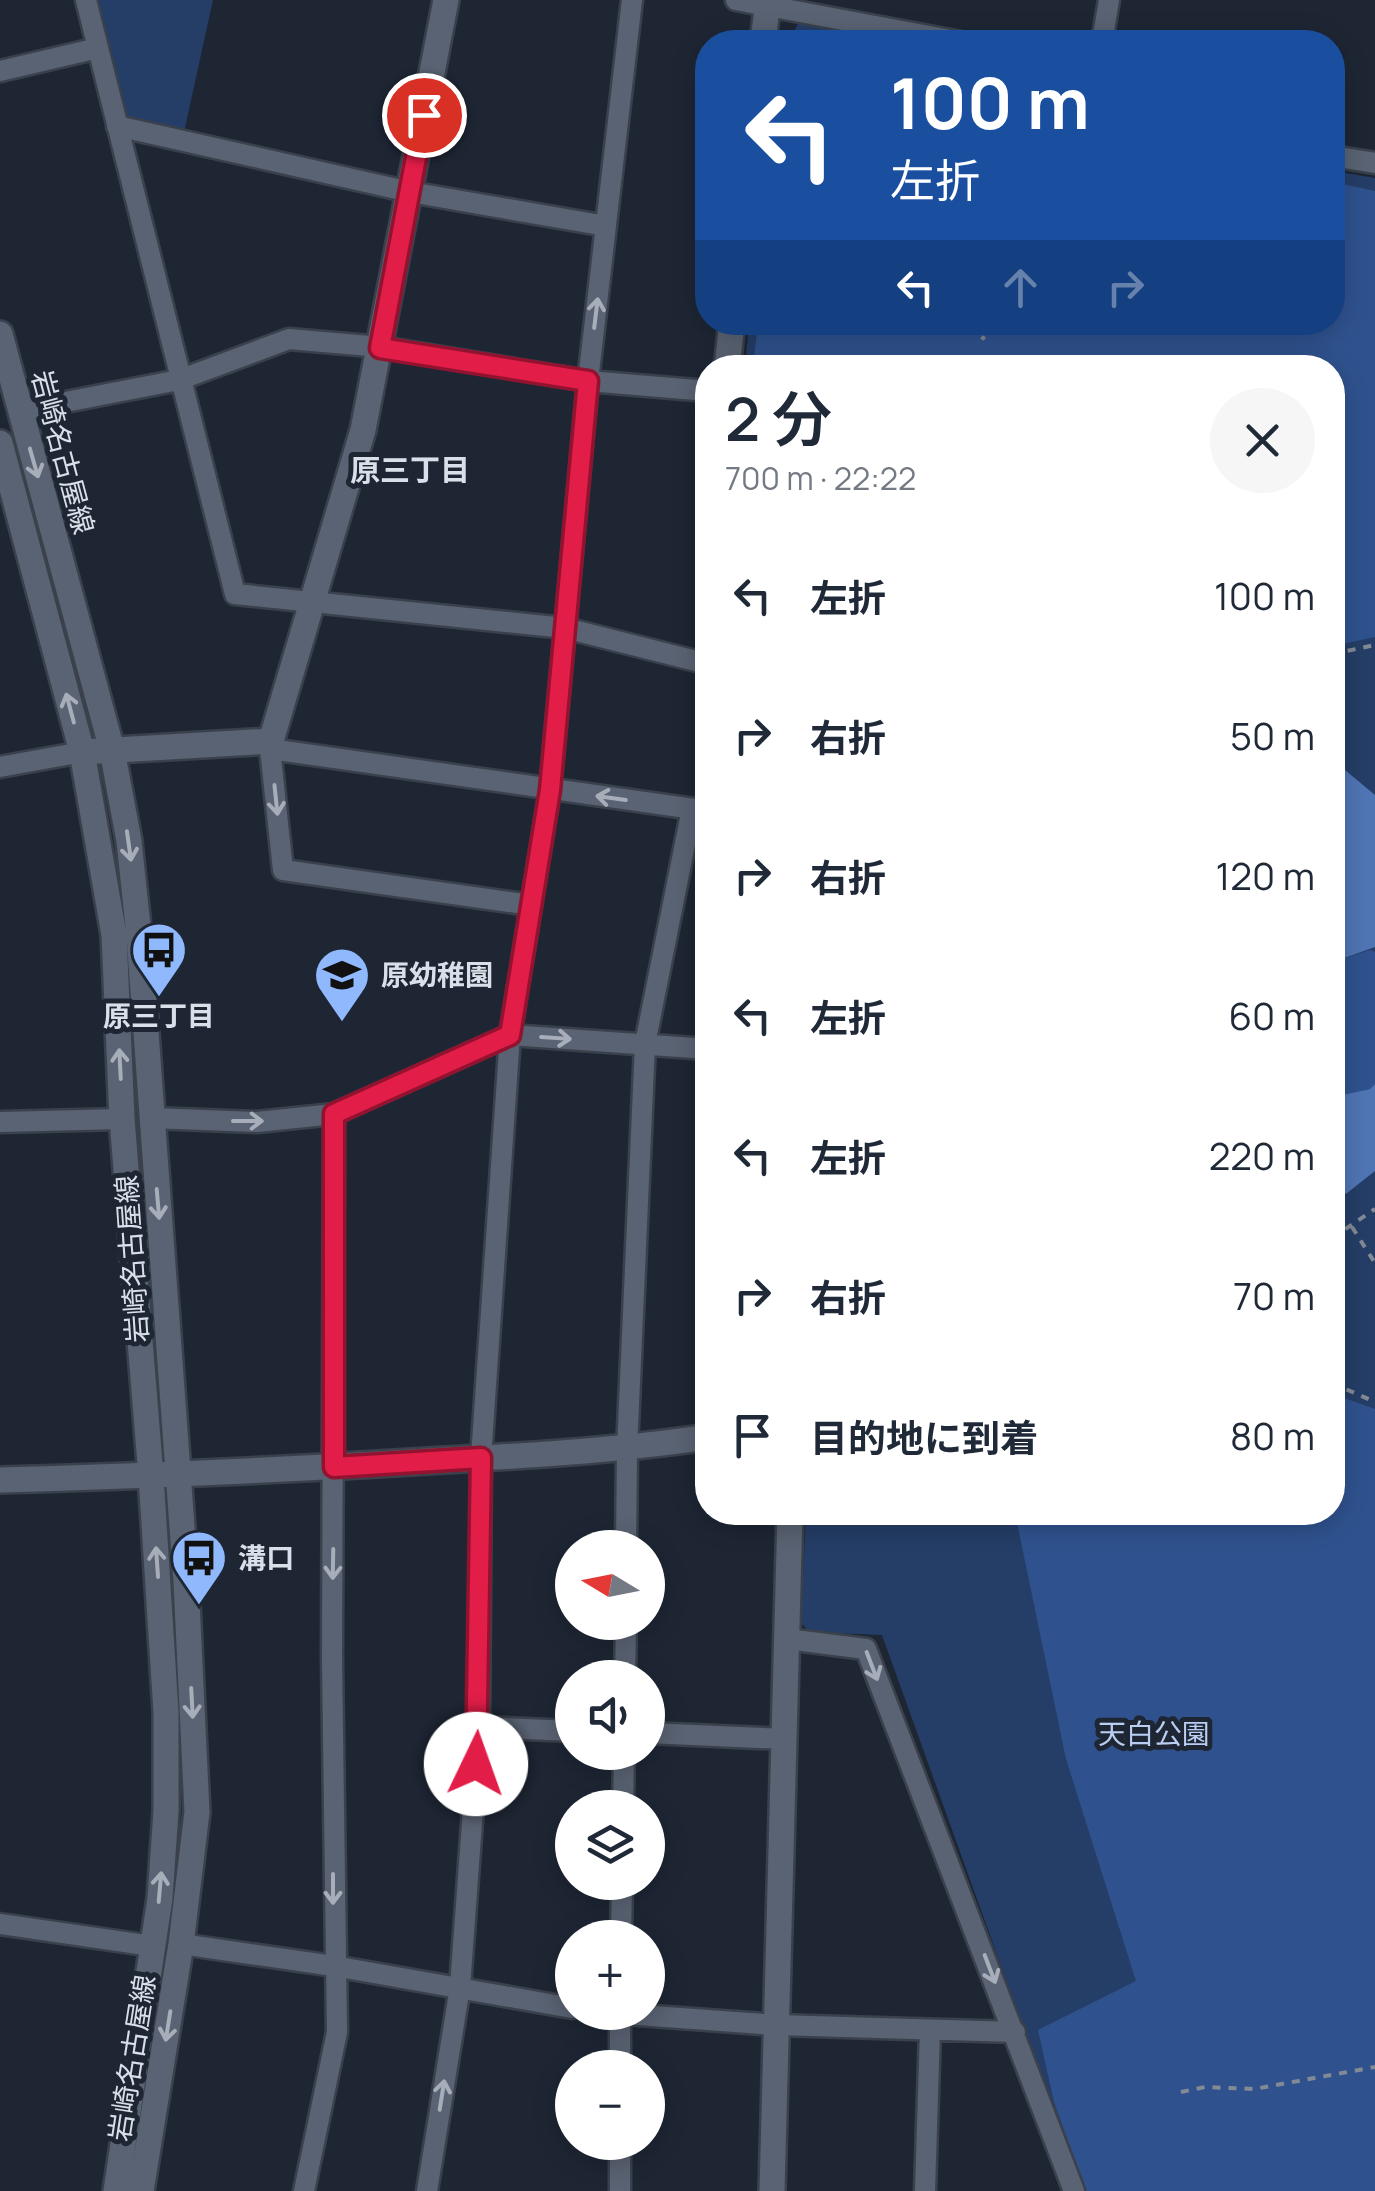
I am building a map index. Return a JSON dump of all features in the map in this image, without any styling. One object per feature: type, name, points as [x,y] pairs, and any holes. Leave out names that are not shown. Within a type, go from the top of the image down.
[{"type":"main road","points":[[82,752],[271,745],[363,430],[446,0]]},
{"type":"main road","points":[[764,30],[767,3]]},
{"type":"main road","name":"岩崎名古屋線","points":[[0,334],[112,750],[129,841],[139,936],[178,1472],[197,1812],[182,1944],[141,2191]]},
{"type":"main road","name":"岩崎名古屋線","points":[[0,443],[82,752],[114,935],[122,1118],[152,1476],[166,1712],[166,1812],[160,1898],[116,2191]]},
{"type":"main road","points":[[0,1480],[334,1467],[628,1449],[695,1439]]},
{"type":"main road","points":[[772,2191],[790,1525]]},
{"type":"street","points":[[86,0],[236,594],[565,628],[695,661]]},
{"type":"street","points":[[426,2191],[460,1988],[479,1727],[481,1458],[510,1035],[550,790],[588,381],[632,0]]},
{"type":"street","points":[[736,0],[901,30]]},
{"type":"street","points":[[1104,30],[1109,0]]},
{"type":"street","points":[[0,71],[98,48]]},
{"type":"street","points":[[118,126],[410,192],[606,226]]},
{"type":"street","points":[[1345,158],[1375,164]]},
{"type":"street","points":[[19,411],[179,380],[289,338],[380,348],[588,381],[695,390]]},
{"type":"street","points":[[531,905],[283,870],[271,745],[695,809]]},
{"type":"street","points":[[0,767],[82,752]]},
{"type":"street","points":[[626,1530],[645,1044],[695,831]]},
{"type":"street","points":[[150,1118],[256,1122],[334,1114],[510,1035],[695,1048]]},
{"type":"street","points":[[304,2191],[337,2032],[332,1658],[334,1114]]},
{"type":"street","points":[[0,1122],[122,1118]]},
{"type":"street","points":[[787,1639],[866,1649],[1074,2191]]},
{"type":"street","points":[[479,1727],[555,1729]]},
{"type":"street","points":[[665,1734],[784,1739]]},
{"type":"street","points":[[0,1924],[152,1946]]},
{"type":"street","points":[[182,1944],[555,2005]]},
{"type":"street","points":[[665,2017],[776,2025],[1014,2032]]},
{"type":"street","points":[[925,2191],[930,2030]]},
{"type":"street","points":[[620,2160],[620,2191]]},
{"type":"path","points":[[978,335],[985,339]]},
{"type":"path","points":[[1345,651],[1375,645]]},
{"type":"path","points":[[1345,1231],[1375,1209]]},
{"type":"path","points":[[1352,1227],[1375,1263]]},
{"type":"path","points":[[1345,1388],[1375,1402]]},
{"type":"path","points":[[1181,2092],[1206,2087],[1254,2088],[1375,2067]]},
{"type":"green space","points":[[98,0],[213,0],[184,132],[125,117]]},
{"type":"green space","points":[[798,23],[832,30],[795,30]]},
{"type":"green space","name":"天白公園","points":[[1345,173],[1375,178],[1375,2191],[1082,2191],[882,1635],[810,1632],[801,1623],[805,1525],[1345,1525],[1345,355],[746,355],[748,335],[1345,335]]},
{"type":"green space","points":[[1345,185],[1375,191],[1375,637],[1345,643],[1345,355],[754,355],[757,335],[1345,335]]},
{"type":"green space","points":[[1375,952],[1375,1084],[1370,1089],[1345,1094],[1345,958]]},
{"type":"green space","points":[[1345,1398],[1375,1409],[1375,2191],[1086,2191],[1054,2102],[1038,2030],[1136,1981],[1066,1759],[1017,1525],[1345,1525]]},
{"type":"shaded area","points":[[1345,770],[1375,795],[1375,947],[1345,958]]},
{"type":"shaded area","points":[[1375,1084],[1375,1171],[1345,1194],[1345,1094],[1370,1089]]},
{"type":"place","name":"原三丁目","points":[[159,999]]},
{"type":"place","name":"原幼稚園","points":[[342,1024]]},
{"type":"place","name":"溝口","points":[[199,1607]]},
{"type":"district","name":"原三丁目","points":[[410,471]]},
{"type":"route","points":[[424,115],[380,348],[588,381],[550,790],[510,1035],[334,1114],[334,1467],[481,1458],[476,1764]]}]
